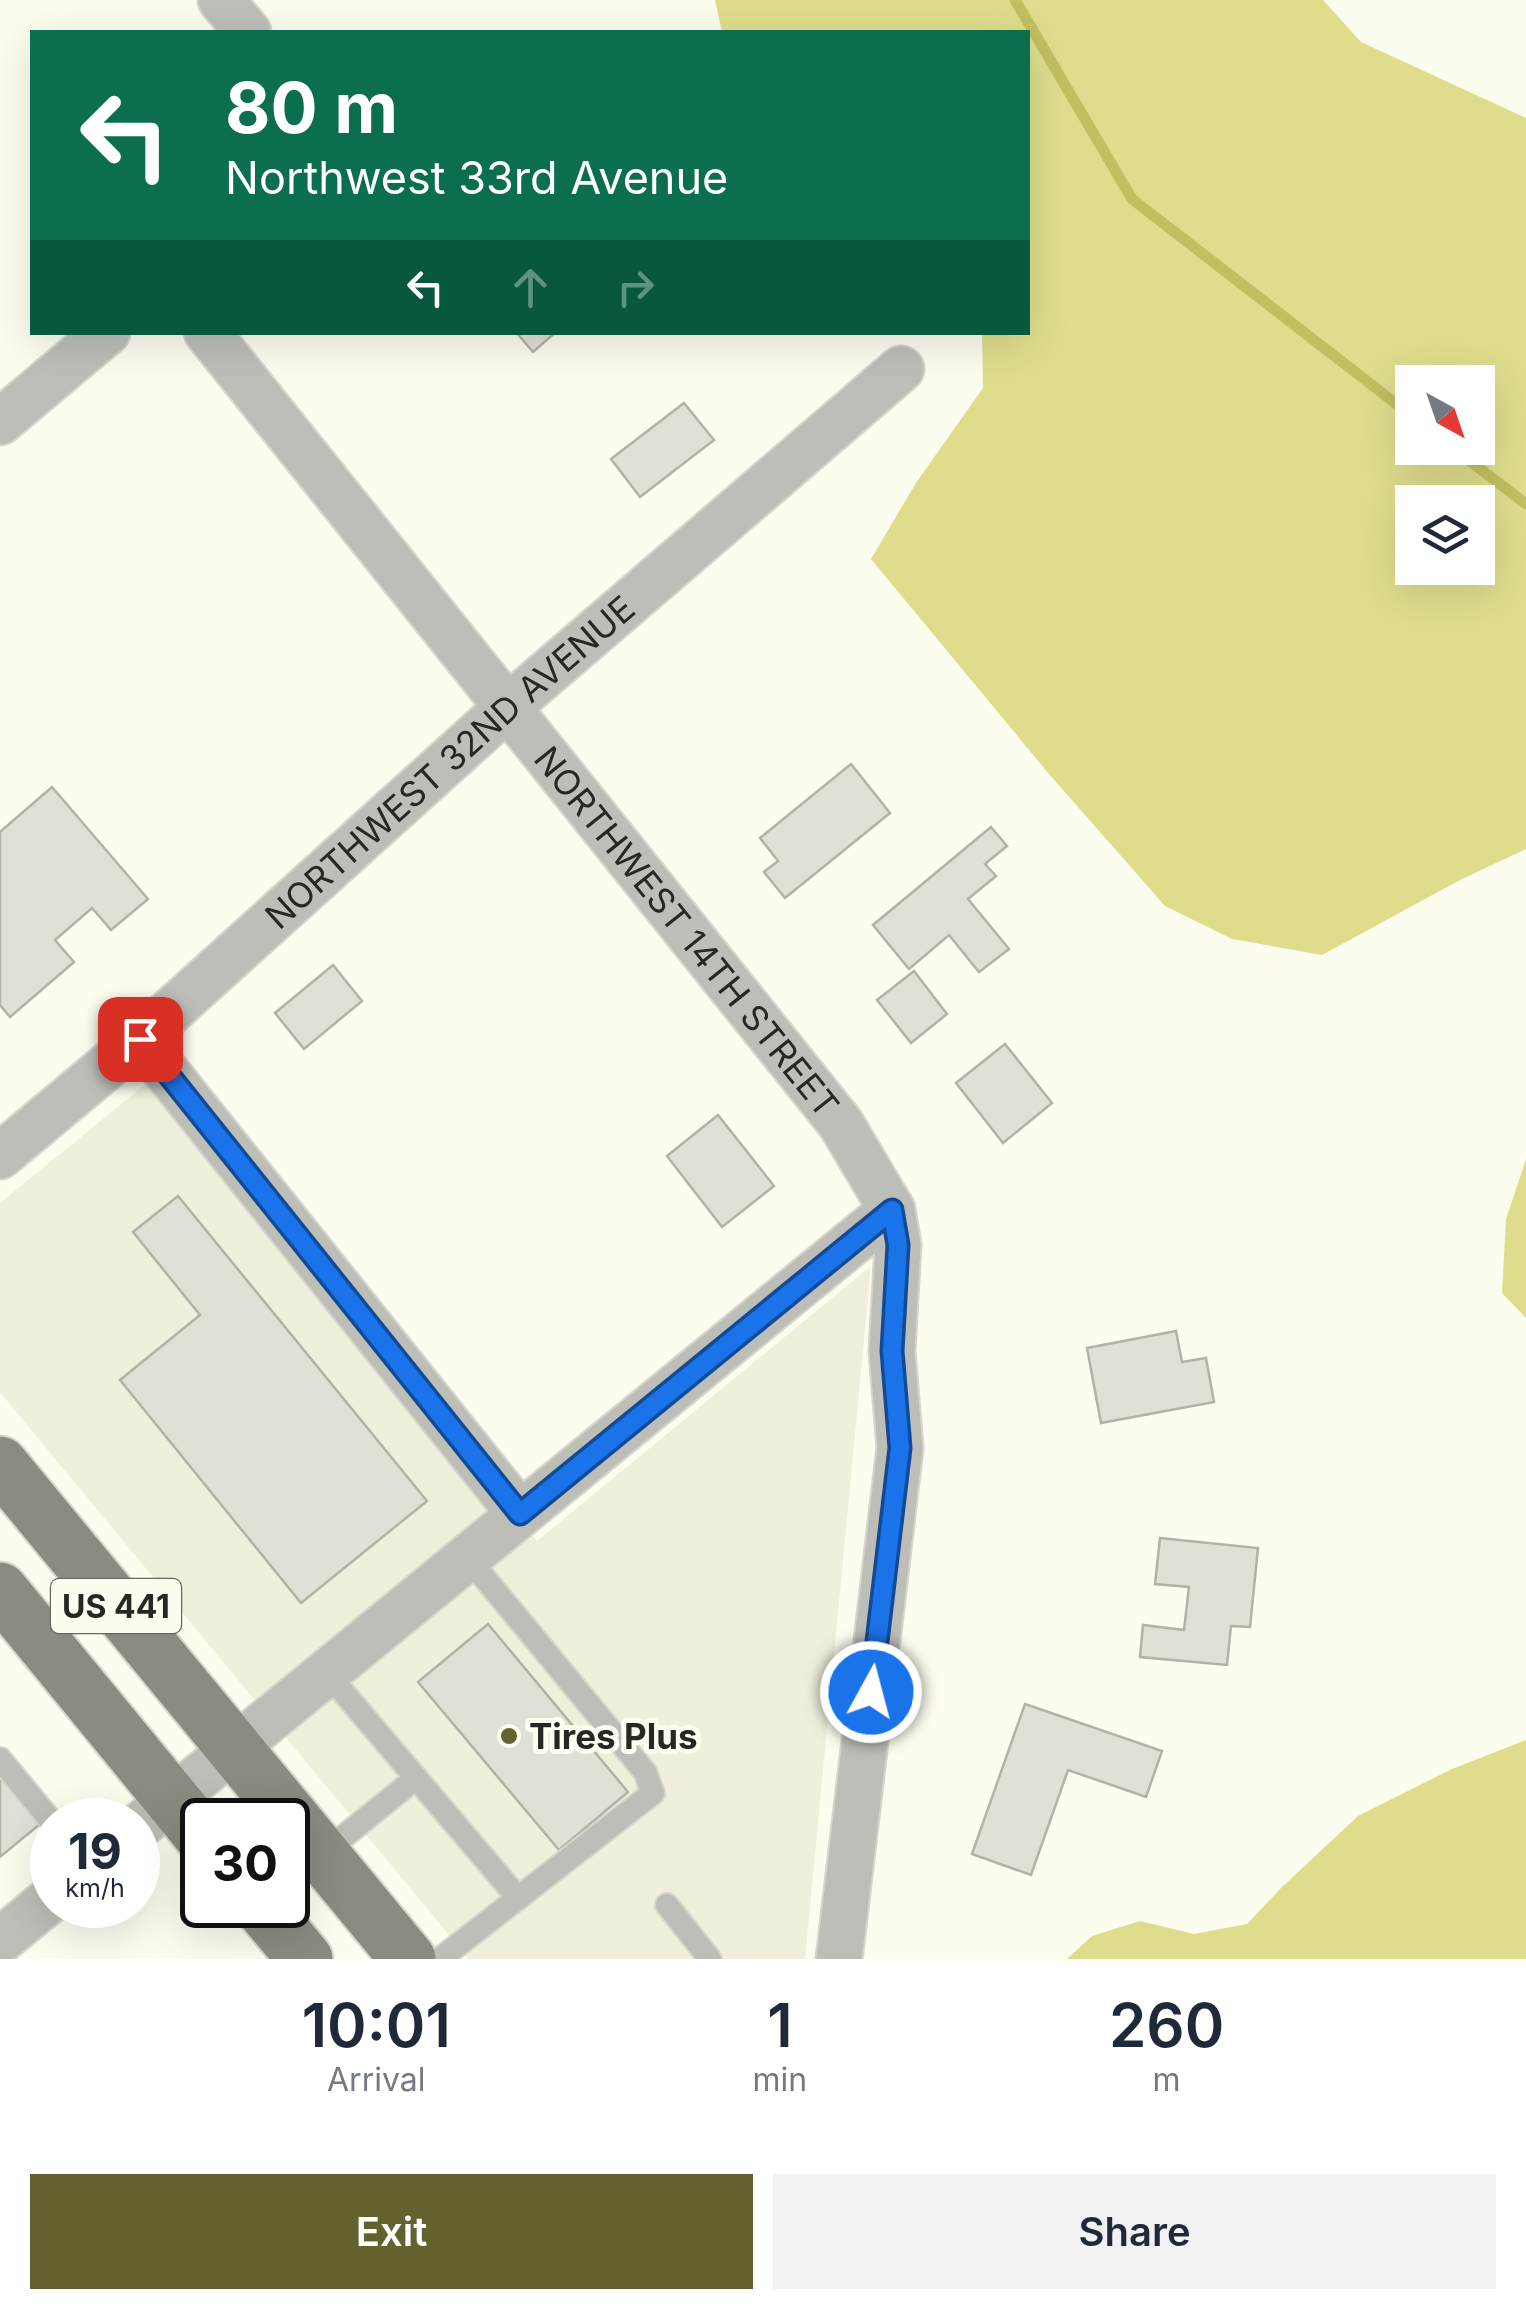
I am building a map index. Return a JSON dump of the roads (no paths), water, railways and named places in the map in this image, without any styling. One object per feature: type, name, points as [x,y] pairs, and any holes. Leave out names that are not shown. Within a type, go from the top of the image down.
[{"type":"main road","name":"US 441","points":[[0,1464],[408,1959]]},
{"type":"main road","name":"US 441","points":[[3,1600],[171,1820]]},
{"type":"main road","points":[[279,1928],[304,1959]]},
{"type":"street","points":[[221,0],[246,30]]},
{"type":"street","points":[[0,422],[103,335]]},
{"type":"street","name":"NORTHWEST 14TH STREET","points":[[210,335],[841,1124],[892,1210]]},
{"type":"street","name":"NORTHWEST 32ND AVENUE","points":[[0,1156],[140,1039],[509,706],[901,368]]},
{"type":"street","points":[[140,1039],[520,1514]]},
{"type":"street","points":[[171,1820],[233,1749],[892,1210],[898,1245],[892,1351],[900,1448],[839,1959]]},
{"type":"street","points":[[0,1942],[30,1917]]},
{"type":"lane","points":[[440,1959],[653,1792],[646,1772],[468,1558]]},
{"type":"lane","points":[[327,1673],[518,1898]]},
{"type":"lane","points":[[0,1759],[32,1798]]},
{"type":"lane","points":[[321,1855],[416,1778]]},
{"type":"lane","points":[[666,1905],[710,1959]]},
{"type":"waterway","points":[[1015,0],[1132,199],[1395,403]]},
{"type":"waterway","points":[[1475,465],[1526,504]]},
{"type":"place","name":"Tires Plus","points":[[509,1736]]}]
